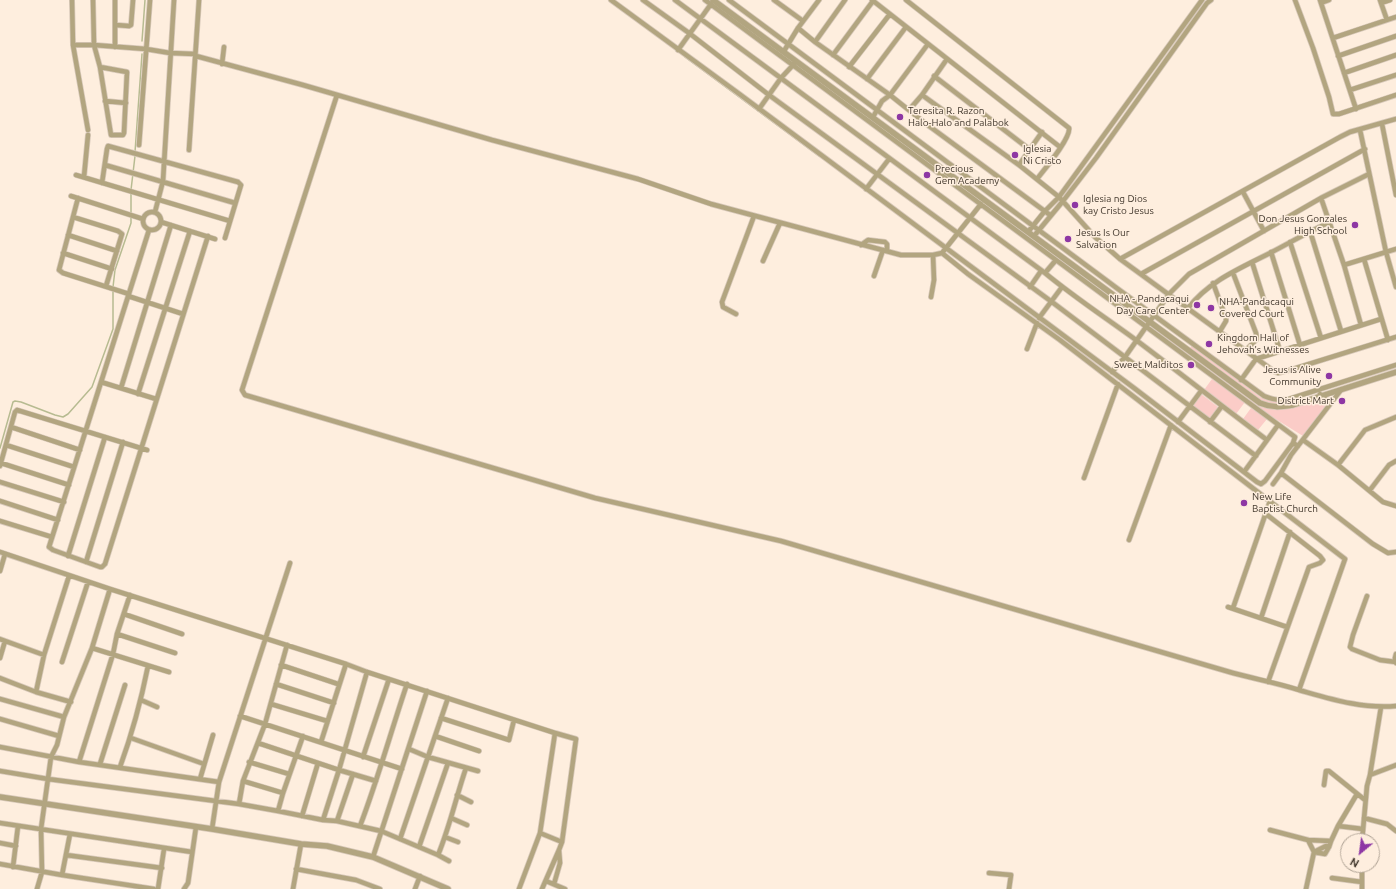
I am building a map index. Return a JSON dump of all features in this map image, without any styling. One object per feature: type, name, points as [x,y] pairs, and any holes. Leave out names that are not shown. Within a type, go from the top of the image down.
[{"type":"street","points":[[72,0],[73,45],[88,133],[84,177]]},
{"type":"street","points":[[93,0],[94,45],[100,68],[111,135],[124,134],[127,72],[100,68]]},
{"type":"street","points":[[116,0],[116,47]]},
{"type":"street","points":[[116,25],[131,25],[133,0]]},
{"type":"street","points":[[139,145],[150,0]]},
{"type":"street","points":[[155,212],[162,181],[164,162],[174,0]]},
{"type":"street","points":[[189,150],[199,0]]},
{"type":"street","points":[[611,0],[946,249],[1345,559],[1299,690]]},
{"type":"street","points":[[643,0],[689,33],[769,95],[1052,302],[1256,456]]},
{"type":"street","points":[[675,0],[1043,272],[1062,288],[1136,340],[1267,440]]},
{"type":"street","points":[[705,0],[712,2],[784,51],[794,63],[1056,260],[1260,403],[1277,407],[1293,405],[1396,372]]},
{"type":"street","points":[[729,0],[1241,380],[1272,400],[1289,399],[1396,366]]},
{"type":"street","points":[[774,0],[803,21]]},
{"type":"street","points":[[784,51],[798,28],[819,0]]},
{"type":"street","points":[[815,42],[845,0]]},
{"type":"street","points":[[833,55],[872,0],[1060,147]]},
{"type":"street","points":[[906,0],[1067,125],[1070,132],[1058,152],[1037,179]]},
{"type":"street","points":[[1028,232],[1059,196],[1202,0]]},
{"type":"street","points":[[1034,236],[1063,201],[1211,0]]},
{"type":"street","points":[[1295,0],[1313,48],[1329,97],[1332,113],[1334,115],[1396,95]]},
{"type":"street","points":[[1330,0],[1320,1],[1356,109]]},
{"type":"street","points":[[1387,20],[1381,1],[1390,0]]},
{"type":"street","points":[[678,50],[712,2]]},
{"type":"street","points":[[712,2],[751,33],[872,117],[1034,236],[1294,436],[1295,439],[1265,481],[1261,484],[1112,372],[1038,320],[968,274],[942,253]]},
{"type":"street","points":[[849,67],[890,14]]},
{"type":"street","points":[[1333,38],[1396,17]]},
{"type":"street","points":[[867,79],[906,27]]},
{"type":"street","points":[[798,28],[1050,215]]},
{"type":"street","points":[[1338,56],[1396,36]]},
{"type":"street","points":[[872,117],[928,44]]},
{"type":"street","points":[[73,45],[146,49],[196,55],[222,64],[337,95],[492,140],[630,177],[711,204],[905,256],[933,255],[942,253],[981,204]]},
{"type":"street","points":[[222,64],[224,47]]},
{"type":"street","points":[[1167,50],[1172,53]]},
{"type":"street","points":[[1344,73],[1396,55]]},
{"type":"street","points":[[909,110],[922,95],[947,59]]},
{"type":"street","points":[[759,109],[781,78],[794,63]]},
{"type":"street","points":[[1350,90],[1396,75]]},
{"type":"street","points":[[934,76],[1029,149]]},
{"type":"street","points":[[337,95],[242,390],[244,395],[595,498],[781,541],[1176,657],[1337,701],[1366,706],[1396,706]]},
{"type":"street","points":[[922,95],[1019,165],[1059,196],[1095,237],[1120,259],[1246,350],[1256,359],[1278,373],[1396,337]]},
{"type":"street","points":[[105,101],[126,103]]},
{"type":"street","points":[[1120,259],[1340,137],[1350,132],[1396,120]]},
{"type":"street","points":[[1382,124],[1396,195]]},
{"type":"street","points":[[1360,130],[1386,252],[1396,287]]},
{"type":"street","points":[[1019,165],[1042,132]]},
{"type":"street","points":[[102,182],[108,146],[238,182],[241,185],[225,238]]},
{"type":"street","points":[[1141,274],[1365,149]]},
{"type":"street","points":[[866,189],[889,159]]},
{"type":"street","points":[[104,164],[236,203]]},
{"type":"street","points":[[1112,372],[1125,357],[1169,294],[1189,274],[1321,198],[1369,174]]},
{"type":"street","points":[[76,175],[230,220]]},
{"type":"street","points":[[1243,192],[1264,231]]},
{"type":"street","points":[[71,196],[143,218]]},
{"type":"street","points":[[78,198],[59,268],[60,271],[183,314]]},
{"type":"street","points":[[1321,198],[1344,265],[1362,325]]},
{"type":"street","points":[[148,212],[155,212],[159,215],[161,222],[157,229],[149,230],[144,226],[143,218],[148,212]]},
{"type":"street","points":[[736,314],[723,307],[722,302],[754,216]]},
{"type":"street","points":[[73,217],[121,232],[122,235],[112,269],[110,288]]},
{"type":"street","points":[[161,222],[215,238]]},
{"type":"street","points":[[1188,308],[1197,296],[1213,283],[1310,231],[1330,222]]},
{"type":"street","points":[[763,261],[780,223]]},
{"type":"street","points":[[121,388],[171,225]]},
{"type":"street","points":[[149,230],[49,547],[68,556],[102,567],[105,564],[208,236]]},
{"type":"street","points":[[138,394],[190,231]]},
{"type":"street","points":[[1310,231],[1341,331]]},
{"type":"street","points":[[68,235],[117,250]]},
{"type":"street","points":[[861,245],[868,240],[885,242],[887,244],[874,276]]},
{"type":"street","points":[[1290,242],[1321,338]]},
{"type":"street","points":[[1344,265],[1396,249]]},
{"type":"street","points":[[1271,252],[1300,345]]},
{"type":"street","points":[[63,253],[112,269]]},
{"type":"street","points":[[931,297],[934,280],[933,255]]},
{"type":"street","points":[[1364,259],[1388,340]]},
{"type":"street","points":[[1030,287],[1056,260]]},
{"type":"street","points":[[1252,262],[1280,351]]},
{"type":"street","points":[[1232,272],[1256,333],[1257,339],[1246,350]]},
{"type":"street","points":[[1213,283],[1226,318],[1226,321],[1220,331]]},
{"type":"street","points":[[1027,349],[1038,320],[1062,288]]},
{"type":"street","points":[[1241,380],[1256,359],[1381,319]]},
{"type":"street","points":[[1355,378],[1357,385]]},
{"type":"street","points":[[101,382],[156,399]]},
{"type":"street","points":[[1084,478],[1118,384]]},
{"type":"street","points":[[1319,389],[1321,396],[1330,404]]},
{"type":"street","points":[[1273,484],[1291,455],[1341,390]]},
{"type":"street","points":[[1178,422],[1201,391]]},
{"type":"street","points":[[1210,422],[1222,406]]},
{"type":"street","points":[[69,485],[0,465],[15,412],[17,410],[147,450]]},
{"type":"street","points":[[1338,465],[1365,430],[1396,417]]},
{"type":"street","points":[[1129,540],[1171,425]]},
{"type":"street","points":[[1244,472],[1278,425]]},
{"type":"street","points":[[11,427],[80,450]]},
{"type":"street","points":[[68,556],[105,437]]},
{"type":"street","points":[[1303,440],[1370,490],[1382,502],[1396,506]]},
{"type":"street","points":[[86,562],[123,442]]},
{"type":"street","points":[[1293,442],[1298,446]]},
{"type":"street","points":[[6,445],[74,467]]},
{"type":"street","points":[[1370,490],[1389,465],[1396,461]]},
{"type":"street","points":[[1281,473],[1373,544],[1388,553],[1396,552]]},
{"type":"street","points":[[0,482],[64,502]]},
{"type":"street","points":[[0,501],[58,520]]},
{"type":"street","points":[[1233,608],[1270,501]]},
{"type":"street","points":[[1266,514],[1320,556],[1323,560],[1320,563],[1309,567],[1268,682]]},
{"type":"street","points":[[0,521],[52,537]]},
{"type":"street","points":[[1261,618],[1290,532]]},
{"type":"street","points":[[0,571],[2,553],[69,576],[427,690],[514,720],[576,738],[562,842],[542,889]]},
{"type":"street","points":[[212,829],[219,782],[290,563]]},
{"type":"street","points":[[36,692],[44,655],[69,576]]},
{"type":"street","points":[[62,662],[88,582]]},
{"type":"street","points":[[37,889],[42,872],[41,829],[51,757],[57,746],[64,717],[92,648],[110,589]]},
{"type":"street","points":[[79,762],[130,595]]},
{"type":"street","points":[[1367,596],[1350,647],[1380,660],[1396,662],[1394,658],[1396,654]]},
{"type":"street","points":[[1228,607],[1287,627]]},
{"type":"street","points":[[124,614],[182,634]]},
{"type":"street","points":[[117,634],[175,652]]},
{"type":"street","points":[[0,658],[2,640],[44,655]]},
{"type":"street","points":[[239,804],[243,781],[271,704],[287,645]]},
{"type":"street","points":[[92,648],[169,672]]},
{"type":"street","points":[[321,742],[334,703],[338,684],[346,664]]},
{"type":"street","points":[[281,665],[338,684]]},
{"type":"street","points":[[120,767],[131,738],[148,666]]},
{"type":"street","points":[[323,820],[345,751],[367,672]]},
{"type":"street","points":[[0,678],[36,692],[71,702]]},
{"type":"street","points":[[363,757],[389,679]]},
{"type":"street","points":[[276,684],[334,703]]},
{"type":"street","points":[[360,826],[383,762],[390,733],[407,684]]},
{"type":"street","points":[[100,764],[125,685]]},
{"type":"street","points":[[373,857],[427,690]]},
{"type":"street","points":[[400,839],[448,698]]},
{"type":"street","points":[[0,699],[64,717]]},
{"type":"street","points":[[141,700],[157,707]]},
{"type":"street","points":[[271,704],[328,722]]},
{"type":"street","points":[[1363,833],[1367,786],[1381,707]]},
{"type":"street","points":[[240,716],[402,769]]},
{"type":"street","points":[[441,718],[509,740],[514,720]]},
{"type":"street","points":[[0,719],[59,736]]},
{"type":"street","points":[[519,889],[540,833],[555,733]]},
{"type":"street","points":[[200,779],[213,736]]},
{"type":"street","points":[[278,810],[295,755],[303,736]]},
{"type":"street","points":[[434,736],[479,751]]},
{"type":"street","points":[[131,738],[204,764]]},
{"type":"street","points":[[258,743],[376,781]]},
{"type":"street","points":[[0,747],[79,762],[219,782]]},
{"type":"street","points":[[409,749],[428,757],[478,771]]},
{"type":"street","points":[[249,762],[289,774]]},
{"type":"street","points":[[302,816],[318,763]]},
{"type":"street","points":[[419,847],[448,763]]},
{"type":"street","points":[[1370,775],[1396,765]]},
{"type":"street","points":[[438,854],[445,837],[466,768]]},
{"type":"street","points":[[0,771],[48,779],[239,804],[278,810],[323,820],[337,821],[381,831],[438,854],[449,861]]},
{"type":"street","points":[[1324,785],[1326,771],[1329,771],[1365,800]]},
{"type":"street","points":[[337,821],[353,774]]},
{"type":"street","points":[[243,781],[283,793]]},
{"type":"street","points":[[1314,852],[1325,854],[1338,826],[1357,794]]},
{"type":"street","points":[[457,795],[471,802]]},
{"type":"street","points":[[0,797],[196,826],[301,844],[327,846],[373,857],[448,889]]},
{"type":"street","points":[[451,818],[467,825]]},
{"type":"street","points":[[1364,818],[1387,824],[1396,830]]},
{"type":"street","points":[[0,823],[164,849],[192,852]]},
{"type":"street","points":[[13,867],[18,826]]},
{"type":"street","points":[[184,889],[188,883],[196,826]]},
{"type":"street","points":[[1338,826],[1363,829]]},
{"type":"street","points":[[1270,830],[1308,840],[1331,841]]},
{"type":"street","points":[[540,833],[562,842]]},
{"type":"street","points":[[62,875],[70,834]]},
{"type":"street","points":[[445,837],[458,842]]},
{"type":"street","points":[[1306,889],[1314,852],[1308,840]]},
{"type":"street","points":[[0,843],[16,846]]},
{"type":"street","points":[[293,889],[301,844]]},
{"type":"street","points":[[158,889],[164,849]]},
{"type":"street","points":[[554,884],[560,863],[559,850]]},
{"type":"street","points":[[66,855],[162,868]]},
{"type":"street","points":[[0,864],[154,889]]},
{"type":"street","points":[[296,869],[356,880],[380,889]]},
{"type":"street","points":[[989,873],[1011,875],[1009,889]]},
{"type":"street","points":[[1362,873],[1362,889]]},
{"type":"street","points":[[415,889],[420,876]]},
{"type":"street","points":[[1332,878],[1362,882]]},
{"type":"street","points":[[546,882],[565,889]]},
{"type":"shaded area","points":[[1151,327],[1259,406],[1281,409],[1317,399],[1323,401],[1326,406],[1303,436],[1258,408]]},
{"type":"shaded area","points":[[1192,345],[1260,397],[1276,402],[1297,400],[1297,402],[1286,406],[1262,402],[1190,350]]},
{"type":"shaded area","points":[[1212,379],[1245,402],[1236,414],[1204,390]]},
{"type":"shaded area","points":[[1201,394],[1218,407],[1210,418],[1192,406],[1193,402]]},
{"type":"shaded area","points":[[1251,408],[1267,419],[1258,430],[1243,419]]},
{"type":"waterway","points":[[142,41],[145,0]]},
{"type":"waterway","points":[[135,152],[142,54]]},
{"type":"waterway","points":[[685,57],[819,156]]},
{"type":"waterway","points":[[131,190],[135,156]]},
{"type":"waterway","points":[[131,193],[131,214]]},
{"type":"waterway","points":[[113,287],[115,270],[131,223],[131,217]]},
{"type":"waterway","points":[[0,448],[13,402],[21,402],[63,417],[68,414],[92,387],[113,329],[113,291]]},
{"type":"waterway","points":[[1058,334],[1085,355]]},
{"type":"place","name":"Teresita R. Razon Halo-Halo and Palabok","points":[[900,117]]},
{"type":"place","name":"Iglesia Ni Cristo","points":[[1015,155]]},
{"type":"place","name":"Precious Gem Academy","points":[[927,175]]},
{"type":"place","name":"Iglesia ng Dios kay Cristo Jesus","points":[[1075,205]]},
{"type":"place","name":"Don Jesus Gonzales High School","points":[[1355,225]]},
{"type":"place","name":"Jesus Is Our Salvation","points":[[1068,239]]},
{"type":"place","name":"NHA - Pandacaqui Day Care Center","points":[[1197,305]]},
{"type":"place","name":"NHA-Pandacaqui Covered Court","points":[[1211,308]]},
{"type":"place","name":"Kingdom Hall of Jehovah's Witnesses","points":[[1209,344]]},
{"type":"place","name":"Sweet Malditos","points":[[1191,365]]},
{"type":"place","name":"Jesus is Alive Community","points":[[1329,376]]},
{"type":"place","name":"District Mart","points":[[1342,401]]},
{"type":"place","name":"New Life Baptist Church","points":[[1244,503]]}]
